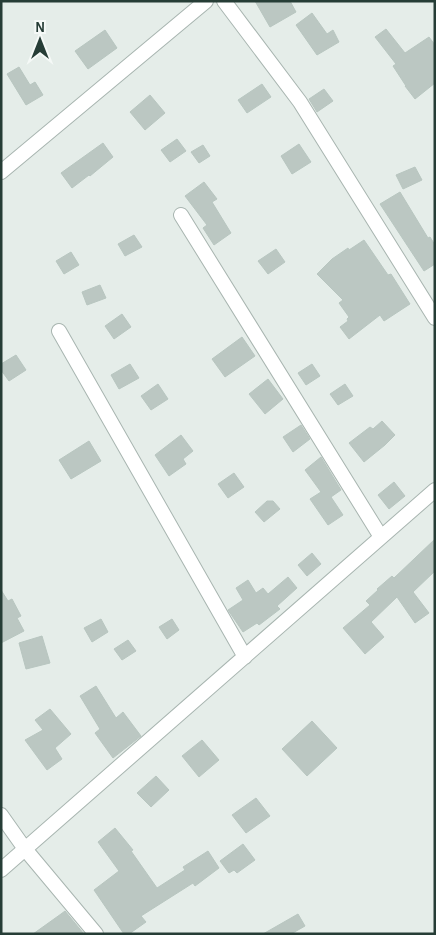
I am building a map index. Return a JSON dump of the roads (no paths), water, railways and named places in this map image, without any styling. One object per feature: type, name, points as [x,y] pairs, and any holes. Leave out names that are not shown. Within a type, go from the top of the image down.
[{"type":"street","points":[[1,172],[206,1]]},
{"type":"street","points":[[224,1],[300,102],[435,318]]},
{"type":"street","points":[[181,215],[381,537]]},
{"type":"street","points":[[59,331],[245,657]]},
{"type":"street","points":[[1,870],[435,490]]},
{"type":"street","points":[[1,815],[25,849],[96,934]]}]
